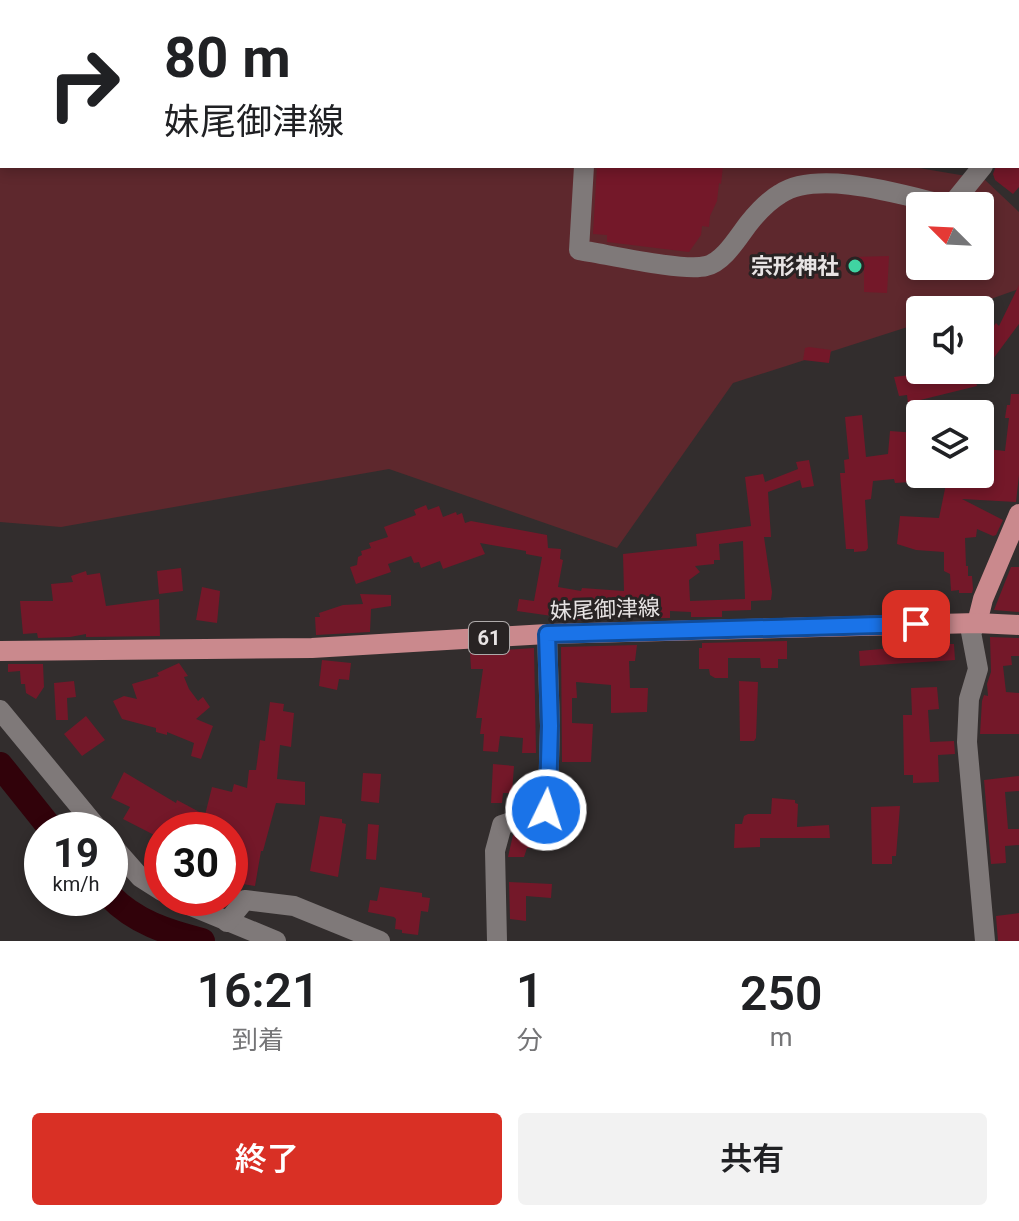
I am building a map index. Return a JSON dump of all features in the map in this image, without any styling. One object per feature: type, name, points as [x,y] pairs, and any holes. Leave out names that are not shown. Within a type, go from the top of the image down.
[{"type":"main road","points":[[977,623],[983,599],[1019,514]]},
{"type":"main road","name":"妹尾御津線","points":[[0,651],[312,648],[547,634],[977,623],[1019,625]]},
{"type":"street","points":[[584,168],[579,250],[680,266],[707,266],[722,257],[755,216],[781,192],[834,182],[941,204],[953,203],[981,168]]},
{"type":"street","points":[[977,623],[971,632],[978,669],[969,699],[967,742],[985,941]]},
{"type":"street","points":[[497,941],[495,851],[502,825],[546,810],[548,798],[547,634]]},
{"type":"street","points":[[0,710],[84,812]]},
{"type":"street","points":[[128,863],[144,880]]},
{"type":"street","points":[[227,922],[245,900],[294,906],[380,941]]},
{"type":"street","points":[[213,916],[276,941]]},
{"type":"shaded area","points":[[0,168],[919,168],[984,179],[1019,212],[1019,289],[994,298],[906,296],[906,327],[733,383],[617,548],[389,469],[61,527],[0,522]]},
{"type":"building","points":[[597,168],[723,168],[709,227],[702,226],[701,235],[689,252],[607,242],[607,235],[593,234]]},
{"type":"building","points":[[995,168],[1019,168],[1019,187],[1013,194],[995,180]]},
{"type":"building","points":[[889,256],[887,293],[864,292],[864,271],[854,271],[854,257]]},
{"type":"building","points":[[1019,285],[1019,324],[994,358],[994,326],[996,323],[999,326]]},
{"type":"building","points":[[805,348],[831,350],[829,363],[803,360]]},
{"type":"building","points":[[906,376],[906,384],[977,386],[920,400],[908,400],[907,395],[899,396],[894,377]]},
{"type":"building","points":[[1011,394],[1019,394],[1016,502],[962,499],[1003,520],[996,535],[977,529],[976,537],[965,538],[966,566],[968,576],[972,576],[972,593],[951,591],[950,574],[944,571],[944,552],[916,550],[897,544],[900,516],[939,518],[945,488],[994,488],[994,450],[1005,451],[1009,418],[1005,418],[1007,405],[1010,405]]},
{"type":"building","points":[[862,415],[866,457],[888,454],[890,431],[906,432],[906,482],[895,483],[894,479],[873,481],[871,499],[865,500],[866,551],[846,549],[840,473],[845,473],[844,460],[849,459],[845,417]]},
{"type":"building","points":[[809,460],[814,486],[802,488],[800,480],[768,492],[771,537],[764,537],[771,600],[751,601],[751,610],[722,611],[722,617],[691,617],[691,612],[670,611],[670,618],[650,618],[650,601],[616,604],[613,619],[551,621],[552,616],[517,611],[519,599],[534,601],[542,557],[480,543],[485,554],[443,569],[440,561],[421,568],[411,556],[388,564],[391,572],[356,584],[350,567],[357,565],[361,551],[371,548],[369,543],[388,537],[384,527],[416,515],[414,510],[426,505],[428,510],[439,506],[443,517],[462,513],[465,523],[471,521],[547,535],[548,548],[561,549],[560,559],[563,560],[558,587],[581,591],[582,588],[624,591],[623,554],[697,546],[696,534],[751,526],[745,477],[763,474],[765,482],[798,469],[796,462]],"holes":[[[743,541],[745,599],[690,601],[689,580],[700,572],[695,566],[714,564],[714,560],[720,560],[719,544]]]},
{"type":"building","points":[[1011,567],[1019,567],[1019,612],[994,610]]},
{"type":"building","points":[[181,568],[183,591],[159,594],[157,571]]},
{"type":"building","points":[[86,571],[87,575],[100,573],[106,606],[159,599],[160,636],[86,637],[86,634],[38,638],[37,633],[23,634],[20,601],[53,601],[51,584],[73,582],[71,576]]},
{"type":"building","points":[[202,587],[220,591],[217,623],[196,620]]},
{"type":"building","points":[[360,594],[391,595],[391,606],[371,609],[370,632],[316,635],[315,617],[320,617],[319,613],[343,605],[363,604]]},
{"type":"building","points":[[945,637],[946,644],[954,644],[955,660],[860,666],[859,651],[903,647],[903,638]]},
{"type":"building","points":[[990,637],[1019,638],[1019,656],[1011,656],[1012,665],[1003,666],[1006,692],[1019,693],[1019,734],[980,734],[982,701],[984,695],[988,696],[987,684],[991,672]]},
{"type":"building","points":[[787,641],[787,659],[778,659],[778,668],[761,668],[760,658],[728,658],[728,678],[715,678],[710,675],[709,669],[699,669],[699,648],[702,648],[702,643]]},
{"type":"building","points":[[637,645],[635,661],[629,661],[630,688],[648,688],[647,712],[611,713],[611,685],[576,682],[577,698],[572,698],[572,723],[593,724],[591,762],[562,762],[561,647]]},
{"type":"building","points":[[534,648],[536,753],[522,753],[523,738],[500,736],[498,752],[483,751],[484,734],[480,734],[482,718],[476,718],[483,669],[471,669],[470,652]]},
{"type":"building","points":[[322,660],[351,663],[349,680],[339,679],[337,690],[319,686]]},
{"type":"building","points":[[179,663],[188,676],[184,677],[189,689],[198,701],[203,697],[210,707],[196,719],[213,726],[201,759],[191,756],[194,743],[122,719],[113,701],[124,696],[137,699],[132,684],[159,676],[157,673]]},
{"type":"building","points":[[8,664],[43,664],[44,687],[36,699],[26,693],[25,684],[21,684],[20,671],[8,672]]},
{"type":"building","points":[[74,681],[76,697],[67,698],[68,720],[56,720],[54,683]]},
{"type":"building","points":[[739,681],[758,682],[754,741],[740,741]]},
{"type":"building","points":[[937,687],[939,709],[928,710],[930,742],[954,741],[955,754],[938,755],[939,782],[913,783],[913,775],[904,775],[903,715],[912,715],[911,688]]},
{"type":"building","points":[[270,702],[284,704],[283,711],[294,713],[291,747],[280,745],[277,779],[305,782],[305,805],[276,803],[261,851],[255,886],[248,885],[248,812],[206,812],[212,787],[232,792],[234,784],[247,788],[249,770],[256,770],[260,740],[265,741]]},
{"type":"building","points":[[86,716],[105,740],[82,756],[64,734]]},
{"type":"building","points":[[493,764],[514,766],[512,793],[503,793],[502,803],[491,803]]},
{"type":"building","points":[[124,772],[176,803],[177,800],[199,812],[144,812],[144,830],[128,822],[130,807],[111,798]]},
{"type":"building","points":[[363,773],[381,774],[379,803],[361,801]]},
{"type":"building","points":[[1019,776],[1019,791],[1005,792],[1008,829],[1019,829],[1019,845],[1005,846],[1006,863],[991,864],[984,780]]},
{"type":"building","points":[[772,798],[795,800],[798,804],[797,827],[829,825],[830,838],[760,838],[760,847],[734,848],[735,824],[742,824],[744,816],[748,814],[771,814]]},
{"type":"building","points":[[900,806],[896,856],[892,856],[892,864],[872,864],[871,807]]},
{"type":"building","points":[[320,816],[342,819],[342,823],[346,824],[338,877],[310,871]]},
{"type":"building","points":[[557,816],[555,849],[527,848],[524,857],[508,857],[513,835],[550,822]]},
{"type":"building","points":[[368,824],[379,825],[376,860],[366,859]]},
{"type":"building","points":[[509,882],[552,884],[551,898],[526,896],[526,921],[510,919]]},
{"type":"building","points":[[380,887],[422,893],[422,897],[430,898],[428,912],[421,911],[418,935],[395,929],[394,917],[368,912],[370,900],[377,901]]},
{"type":"building","points":[[1019,913],[1019,941],[998,941],[996,916]]},
{"type":"waterway","points":[[0,765],[38,812]]},
{"type":"waterway","points":[[128,911],[152,925],[202,941]]},
{"type":"place","name":"宗形神社","points":[[855,266]]},
{"type":"route","points":[[546,810],[550,726],[547,634],[916,624]]}]
